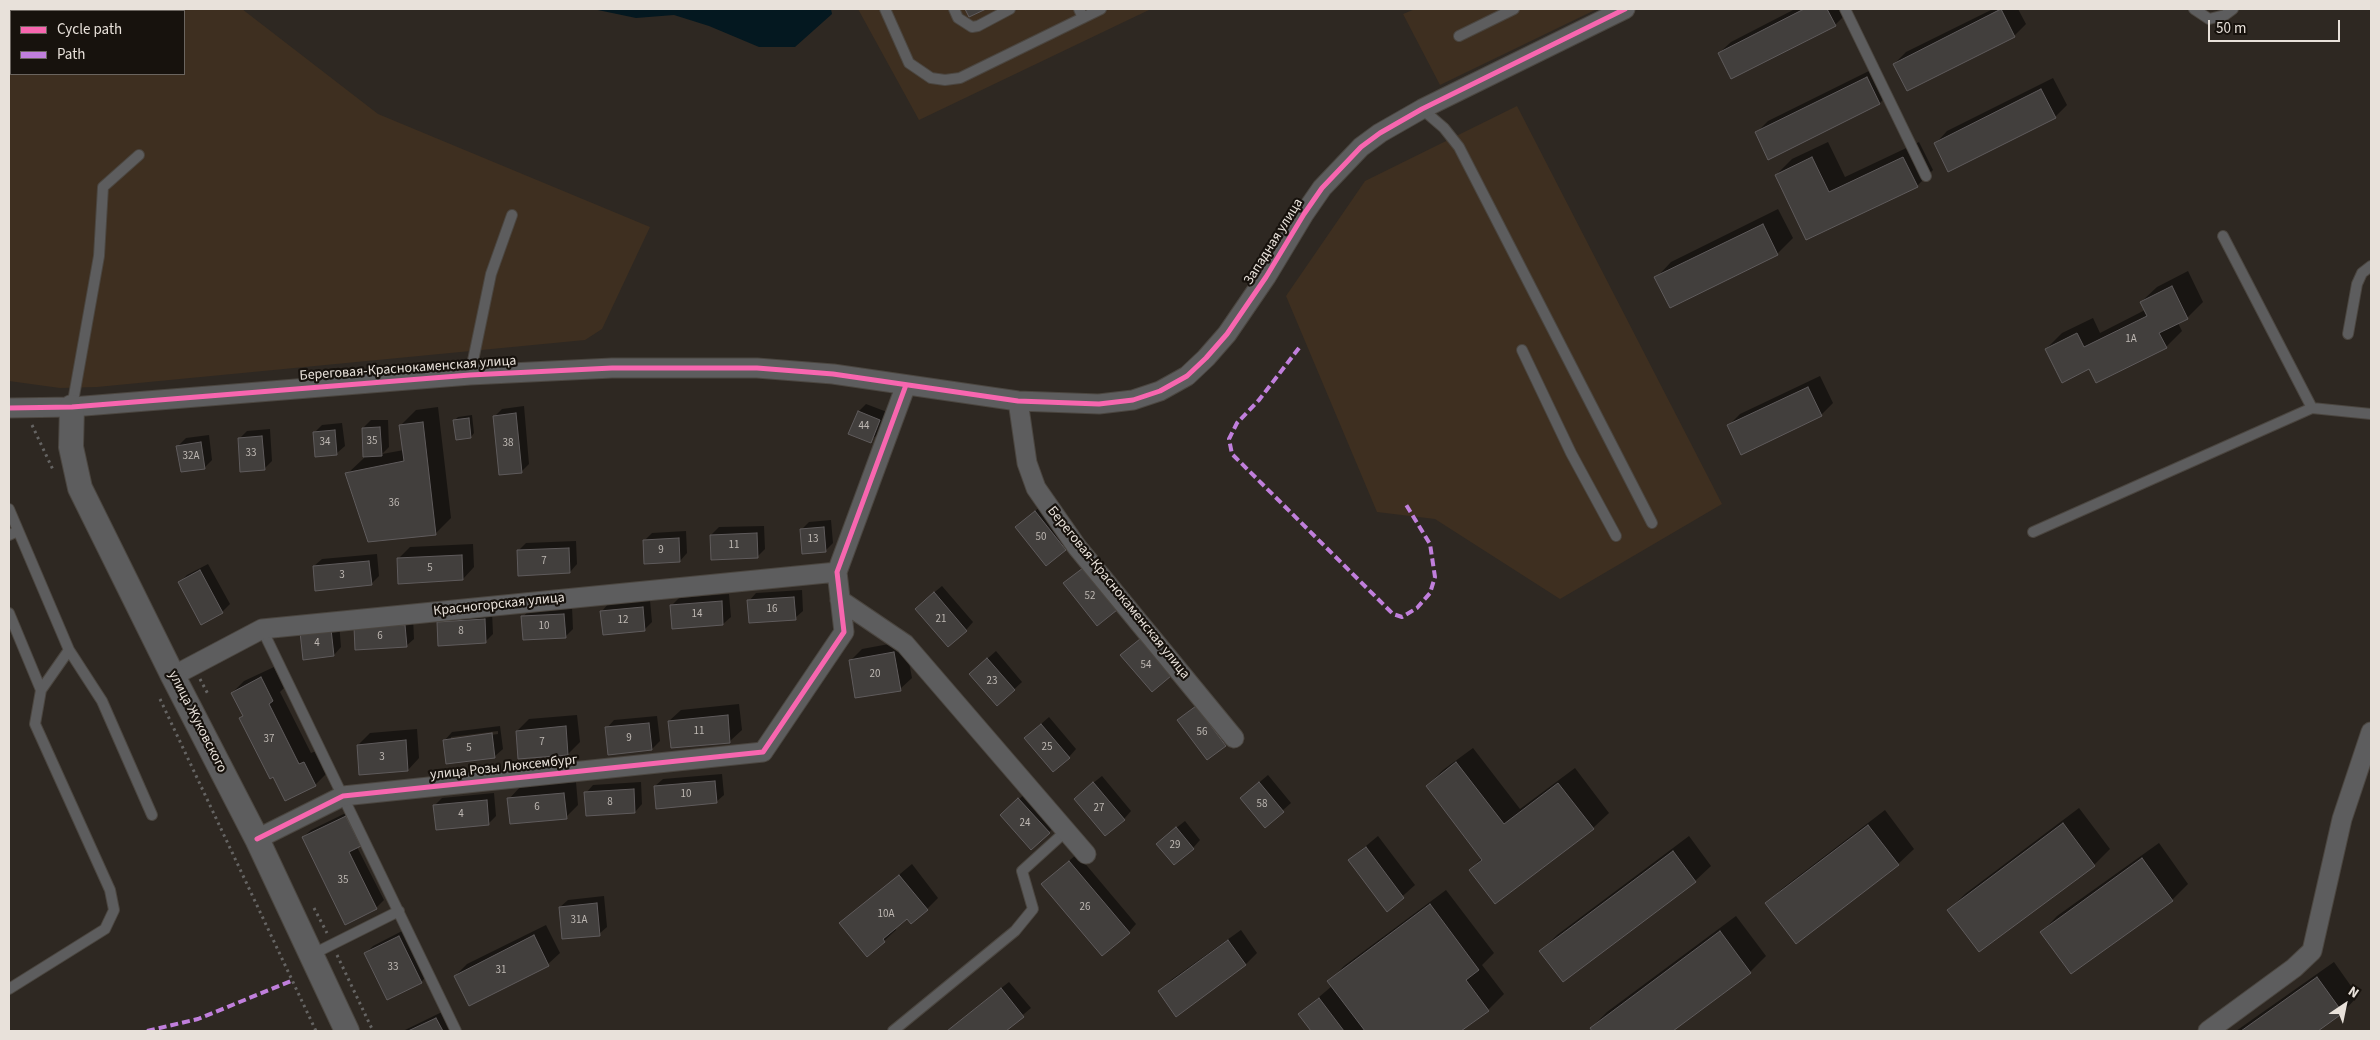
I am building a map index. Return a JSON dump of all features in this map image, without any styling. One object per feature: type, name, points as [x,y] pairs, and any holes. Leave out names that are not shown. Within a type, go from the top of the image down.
[{"type":"street","name":"Западная улица","points":[[1018,401],[1099,404],[1133,400],[1160,392],[1187,376],[1227,334],[1266,277],[1322,188],[1361,147],[1380,133],[1422,109],[1625,9]]},
{"type":"street","name":"Береговая-Краснокаменская улица","points":[[17,408],[72,407],[470,375],[612,368],[757,368],[834,374],[1018,401],[1028,463],[1041,495],[1077,547],[1234,738]]},
{"type":"street","points":[[906,385],[837,572],[840,600],[905,644],[1086,854]]},
{"type":"street","name":"улица Жуковского","points":[[72,407],[71,447],[80,488],[173,676],[257,839],[347,1031]]},
{"type":"street","name":"Красногорская улица","points":[[173,676],[262,629],[837,572]]},
{"type":"street","name":"улица Розы Люксембург","points":[[257,839],[343,796],[763,752],[844,632],[840,600]]},
{"type":"street","points":[[2208,1031],[2294,968],[2312,951],[2342,819],[2371,732]]},
{"type":"lane","points":[[885,9],[910,63],[931,78],[944,80],[960,78],[1081,13],[1101,9]]},
{"type":"lane","points":[[954,9],[958,18],[972,27],[978,26],[1010,9]]},
{"type":"lane","points":[[1459,36],[1514,9]]},
{"type":"lane","points":[[1844,9],[1926,176]]},
{"type":"lane","points":[[2194,9],[2209,19],[2224,16],[2234,9]]},
{"type":"lane","points":[[1422,109],[1444,128],[1459,147],[1652,523]]},
{"type":"lane","points":[[72,407],[99,256],[103,187],[139,155]]},
{"type":"lane","points":[[470,375],[491,274],[512,215]]},
{"type":"lane","points":[[2223,236],[2312,408]]},
{"type":"lane","points":[[2348,334],[2356,284],[2362,273],[2371,266]]},
{"type":"lane","points":[[1522,350],[1571,454],[1616,536]]},
{"type":"lane","points":[[2033,532],[2312,408],[2371,414]]},
{"type":"lane","points":[[9,510],[13,533],[69,650],[102,701],[152,815]]},
{"type":"lane","points":[[9,613],[41,690]]},
{"type":"lane","points":[[262,629],[456,1031]]},
{"type":"lane","points":[[9,989],[106,929],[114,910],[110,890],[35,724],[41,690],[69,650]]},
{"type":"lane","points":[[893,1031],[1015,931],[1033,909],[1022,872],[1066,831]]},
{"type":"lane","points":[[311,954],[398,911]]},
{"type":"path","points":[[17,408],[55,474]]},
{"type":"path","points":[[158,694],[316,1031]]},
{"type":"shaded area","points":[[9,9],[242,9],[378,114],[650,227],[602,329],[585,340],[97,387],[60,388],[9,381]]},
{"type":"shaded area","points":[[858,9],[1151,9],[919,120]]},
{"type":"shaded area","points":[[1415,9],[1597,9],[1440,85],[1403,14]]},
{"type":"shaded area","points":[[1517,106],[1722,504],[1560,599],[1435,519],[1377,512],[1286,296],[1365,181]]},
{"type":"water","points":[[593,9],[831,9],[832,14],[795,47],[759,47],[709,26],[674,15],[636,18]]},
{"type":"building","points":[[965,9],[986,9],[969,17]]},
{"type":"building","points":[[1804,9],[1827,9],[1836,26],[1731,79],[1718,53]]},
{"type":"building","points":[[2001,9],[2015,37],[1907,91],[1893,64]]},
{"type":"building","points":[[1867,77],[1880,104],[1768,160],[1755,132]]},
{"type":"building","points":[[2041,89],[2056,118],[1948,172],[1934,143]]},
{"type":"building","points":[[1812,157],[1829,192],[1903,157],[1918,187],[1806,240],[1775,175]]},
{"type":"building","points":[[1763,224],[1778,255],[1670,308],[1654,277]]},
{"type":"building","points":[[2172,286],[2188,319],[2159,333],[2167,348],[2096,383],[2089,369],[2062,383],[2045,349],[2077,333],[2084,347],[2147,316],[2140,302]]},
{"type":"building","points":[[1808,387],[1822,416],[1741,455],[1727,425]]},
{"type":"building","points":[[858,411],[880,420],[871,443],[848,434]]},
{"type":"building","points":[[516,413],[522,473],[499,475],[493,416]]},
{"type":"building","points":[[469,418],[471,438],[456,440],[453,420]]},
{"type":"building","points":[[423,422],[436,535],[368,542],[345,473],[404,461],[399,425]]},
{"type":"building","points":[[380,427],[382,456],[363,457],[362,428]]},
{"type":"building","points":[[335,430],[337,455],[315,457],[313,432]]},
{"type":"building","points":[[262,436],[265,470],[240,472],[238,438]]},
{"type":"building","points":[[201,442],[205,469],[181,472],[176,446]]},
{"type":"building","points":[[1035,511],[1066,550],[1046,566],[1015,527]]},
{"type":"building","points":[[824,527],[826,552],[802,554],[800,529]]},
{"type":"building","points":[[757,533],[758,558],[711,560],[710,535]]},
{"type":"building","points":[[679,538],[680,562],[644,564],[643,540]]},
{"type":"building","points":[[569,548],[570,573],[518,576],[517,550]]},
{"type":"building","points":[[462,555],[463,580],[398,584],[397,558]]},
{"type":"building","points":[[369,561],[372,585],[315,591],[313,566]]},
{"type":"building","points":[[1083,568],[1117,610],[1097,626],[1063,583]]},
{"type":"building","points":[[200,570],[223,613],[201,625],[178,582]]},
{"type":"building","points":[[934,592],[967,631],[948,647],[915,609]]},
{"type":"building","points":[[794,597],[796,620],[749,623],[747,600]]},
{"type":"building","points":[[722,601],[723,625],[672,629],[670,605]]},
{"type":"building","points":[[643,607],[645,631],[603,635],[600,611]]},
{"type":"building","points":[[564,614],[566,638],[523,640],[521,616]]},
{"type":"building","points":[[485,619],[486,643],[438,646],[437,622]]},
{"type":"building","points":[[405,625],[407,647],[355,650],[354,627]]},
{"type":"building","points":[[331,629],[334,656],[303,660],[300,632]]},
{"type":"building","points":[[1140,639],[1171,676],[1152,692],[1120,655]]},
{"type":"building","points":[[894,652],[901,691],[855,698],[849,660]]},
{"type":"building","points":[[987,658],[1015,690],[997,706],[969,674]]},
{"type":"building","points":[[261,677],[273,701],[269,704],[299,764],[304,762],[316,786],[285,801],[273,777],[270,779],[239,718],[243,716],[231,693]]},
{"type":"building","points":[[1196,706],[1226,746],[1207,760],[1177,720]]},
{"type":"building","points":[[728,715],[730,743],[671,748],[668,721]]},
{"type":"building","points":[[649,723],[652,750],[608,755],[605,727]]},
{"type":"building","points":[[1041,724],[1070,758],[1053,772],[1024,738]]},
{"type":"building","points":[[566,726],[568,755],[518,759],[516,731]]},
{"type":"building","points":[[492,733],[495,758],[446,764],[443,740]]},
{"type":"building","points":[[406,740],[408,771],[359,775],[357,745]]},
{"type":"building","points":[[1456,762],[1504,824],[1558,783],[1594,829],[1495,904],[1469,870],[1482,860],[1426,786]]},
{"type":"building","points":[[715,781],[717,803],[656,809],[654,786]]},
{"type":"building","points":[[1093,782],[1125,820],[1105,836],[1074,799]]},
{"type":"building","points":[[1259,782],[1284,812],[1265,828],[1240,798]]},
{"type":"building","points":[[634,789],[635,813],[586,816],[584,792]]},
{"type":"building","points":[[564,793],[567,819],[510,824],[507,798]]},
{"type":"building","points":[[1018,798],[1050,833],[1031,850],[1000,815]]},
{"type":"building","points":[[487,800],[489,825],[436,830],[433,805]]},
{"type":"building","points":[[346,816],[361,846],[349,852],[377,909],[345,925],[302,837]]},
{"type":"building","points":[[2063,823],[2095,866],[1979,952],[1947,910]]},
{"type":"building","points":[[1868,825],[1899,865],[1796,944],[1765,903]]},
{"type":"building","points":[[1176,827],[1194,849],[1174,865],[1156,844]]},
{"type":"building","points":[[1366,847],[1404,898],[1387,912],[1348,860]]},
{"type":"building","points":[[1673,851],[1696,882],[1563,982],[1539,951]]},
{"type":"building","points":[[2142,858],[2173,901],[2071,974],[2040,932]]},
{"type":"building","points":[[1069,861],[1130,933],[1102,956],[1041,884]]},
{"type":"building","points":[[899,875],[928,910],[911,924],[907,919],[883,939],[885,942],[867,957],[839,923]]},
{"type":"building","points":[[597,903],[600,936],[562,939],[559,907]]},
{"type":"building","points":[[1430,904],[1479,970],[1466,980],[1489,1011],[1461,1031],[1365,1031],[1327,981]]},
{"type":"building","points":[[1720,931],[1751,973],[1673,1031],[1592,1031],[1590,1028]]},
{"type":"building","points":[[534,935],[549,966],[469,1006],[454,976]]},
{"type":"building","points":[[399,936],[422,983],[387,1000],[364,953]]},
{"type":"building","points":[[1228,940],[1246,965],[1176,1017],[1158,991]]},
{"type":"building","points":[[2317,977],[2343,1013],[2318,1031],[2241,1031]]},
{"type":"building","points":[[1001,988],[1024,1017],[1006,1031],[947,1031]]},
{"type":"building","points":[[1319,998],[1344,1031],[1311,1031],[1298,1014]]},
{"type":"building","points":[[436,1018],[443,1031],[408,1031]]},
{"type":"marked path","points":[[1299,348],[1259,400],[1237,423],[1229,439],[1232,454],[1393,614],[1402,617],[1417,608],[1430,593],[1435,577],[1430,544],[1405,503]]},
{"type":"marked path","points":[[147,1031],[198,1019],[291,981]]},
{"type":"cycle path","points":[[9,408],[72,407],[470,375],[612,368],[757,368],[833,374],[1018,401],[1099,404],[1133,400],[1160,391],[1187,376],[1206,358],[1227,334],[1266,277],[1322,188],[1361,147],[1380,133],[1422,109],[1625,9]]},
{"type":"cycle path","points":[[257,839],[343,796],[763,752],[844,632],[837,572],[906,385]]}]
